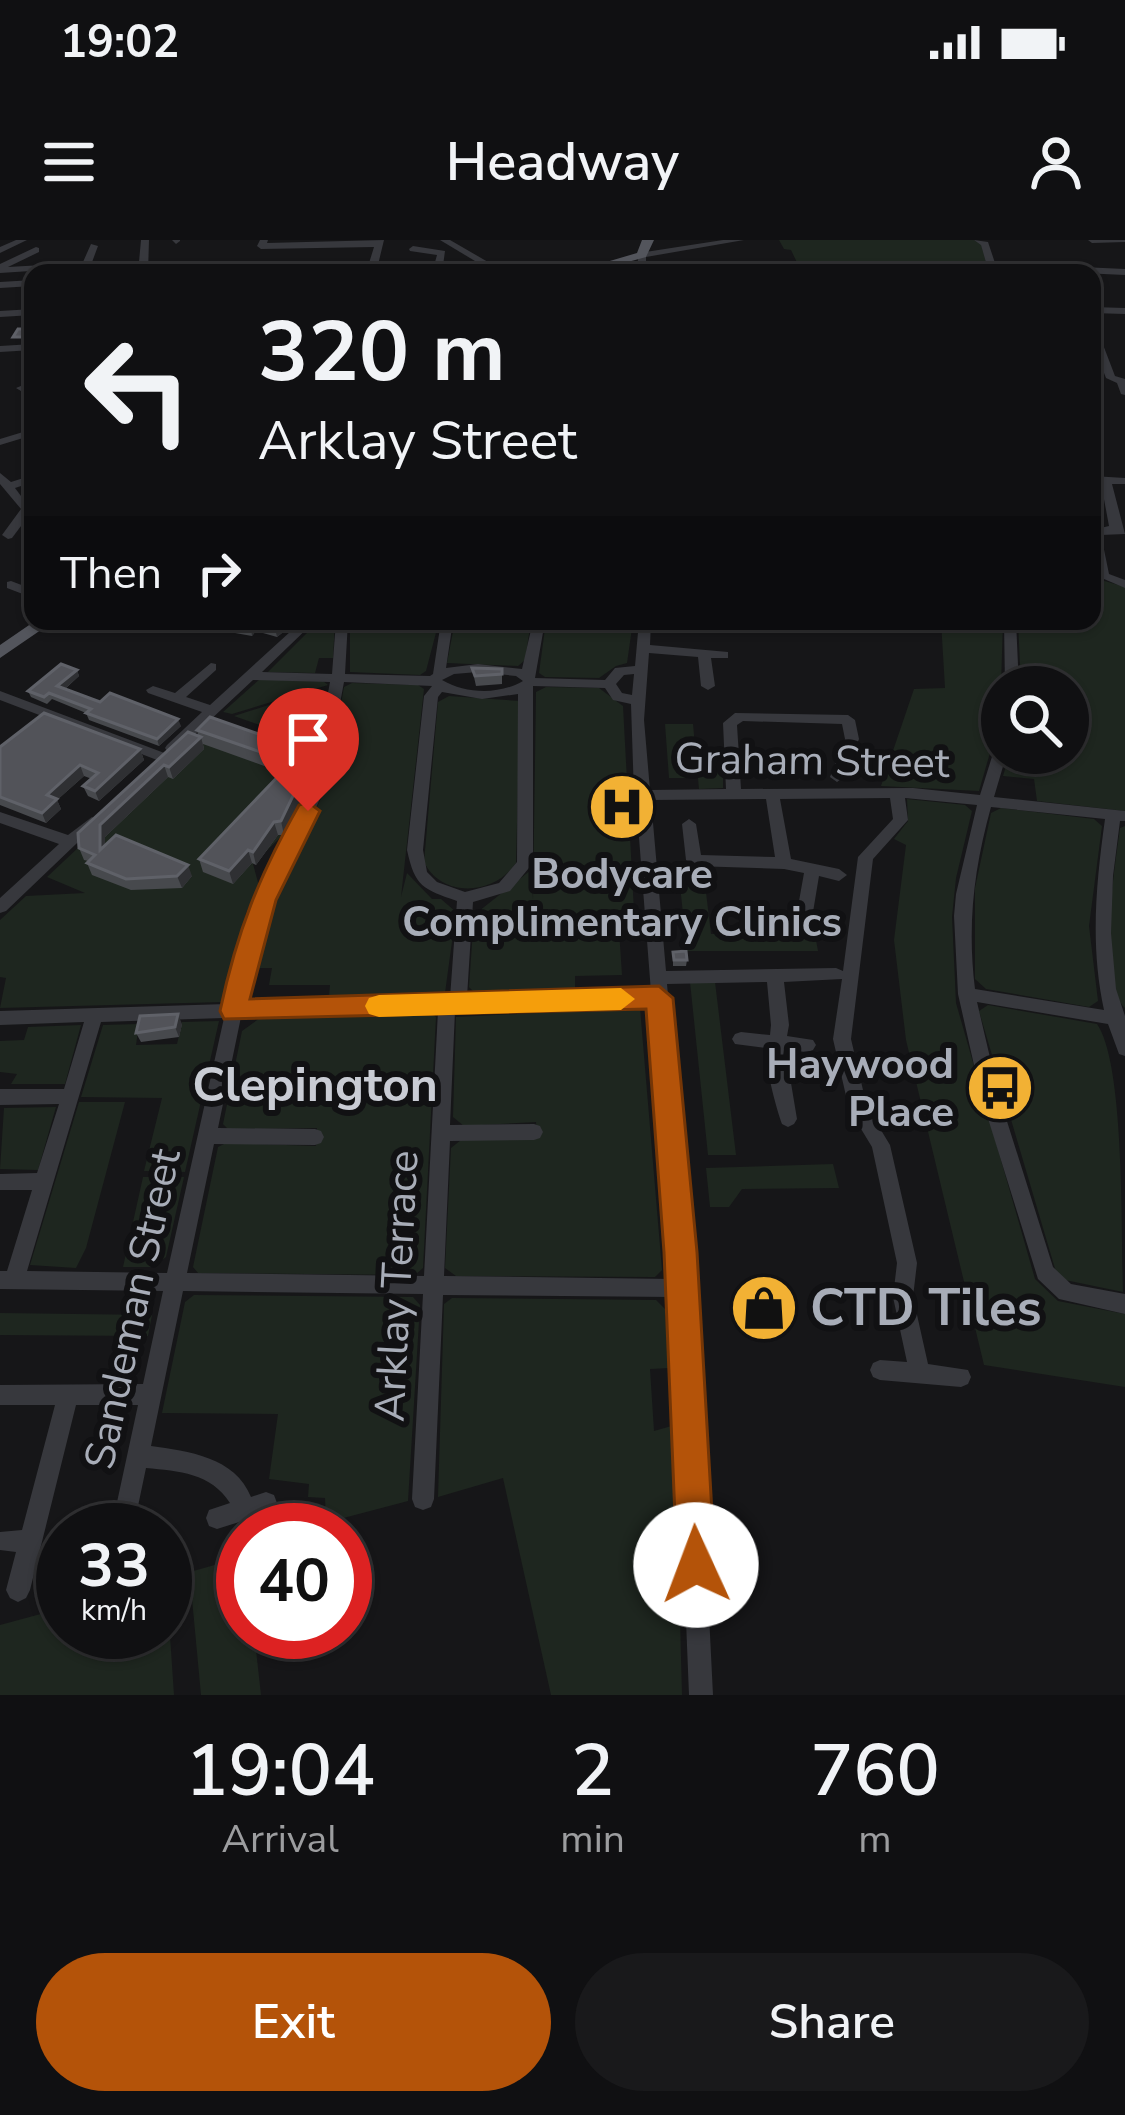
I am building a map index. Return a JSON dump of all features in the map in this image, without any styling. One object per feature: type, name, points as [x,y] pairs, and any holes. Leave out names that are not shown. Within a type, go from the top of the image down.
[{"type":"main road","points":[[608,264],[644,256]]},
{"type":"main road","points":[[0,653],[33,630]]},
{"type":"street","points":[[0,250],[23,240]]},
{"type":"street","points":[[442,264],[448,251],[444,240]]},
{"type":"street","points":[[644,256],[740,240]]},
{"type":"street","points":[[1092,240],[1124,240]]},
{"type":"street","points":[[262,243],[379,242]]},
{"type":"street","points":[[267,264],[278,246]]},
{"type":"street","points":[[86,264],[90,249]]},
{"type":"street","points":[[413,249],[448,251],[480,264]]},
{"type":"street","points":[[0,269],[27,253]]},
{"type":"street","points":[[1101,352],[1111,378]]},
{"type":"street","points":[[1101,377],[1121,381],[1125,392]]},
{"type":"street","points":[[1101,484],[1120,530]]},
{"type":"street","points":[[1101,564],[1103,576],[1125,584]]},
{"type":"street","points":[[147,771],[299,630]]},
{"type":"street","name":"Sandeman Street","points":[[128,1503],[250,935],[317,790],[338,678],[341,630]]},
{"type":"street","points":[[445,630],[431,696],[415,862],[431,886],[465,898],[503,887],[524,863],[528,682],[537,630]]},
{"type":"street","points":[[644,630],[636,700],[641,795],[681,1288],[701,1695]]},
{"type":"street","points":[[1010,630],[1011,666]]},
{"type":"street","points":[[643,648],[723,655]]},
{"type":"street","points":[[704,656],[708,686]]},
{"type":"street","points":[[176,698],[211,668]]},
{"type":"street","points":[[250,676],[608,684],[620,671],[640,670]]},
{"type":"street","points":[[608,684],[618,697],[636,700]]},
{"type":"street","points":[[154,690],[212,711]]},
{"type":"street","points":[[0,695],[162,757]]},
{"type":"street","points":[[26,728],[45,712]]},
{"type":"street","points":[[734,794],[733,718],[842,716],[850,724],[852,739],[837,777]]},
{"type":"street","points":[[828,753],[844,757]]},
{"type":"street","points":[[993,774],[964,898],[966,994],[1045,1272],[1053,1285],[1066,1292],[1125,1304]]},
{"type":"street","points":[[897,793],[901,820],[866,857],[859,888],[842,1040],[858,1109],[881,1145],[907,1263],[903,1297],[920,1374]]},
{"type":"street","name":"Graham Street","points":[[641,795],[897,793],[1119,816]]},
{"type":"street","points":[[772,794],[784,863]]},
{"type":"street","points":[[0,908],[103,812]]},
{"type":"street","points":[[1119,816],[1099,914],[1101,956],[1125,1048]]},
{"type":"street","points":[[0,817],[70,842]]},
{"type":"street","points":[[689,824],[694,860],[784,863],[839,875]]},
{"type":"street","points":[[804,918],[812,870]]},
{"type":"street","name":"Arklay Terrace","points":[[423,1499],[440,1133],[465,898]]},
{"type":"street","points":[[0,1018],[452,1004],[836,974]]},
{"type":"street","points":[[775,976],[780,1024],[773,1063],[788,1119]]},
{"type":"street","points":[[966,994],[1119,1020]]},
{"type":"street","points":[[95,1015],[44,1181],[7,1280],[681,1288]]},
{"type":"street","points":[[742,1039],[807,1045]]},
{"type":"street","points":[[0,1097],[70,1096]]},
{"type":"street","points":[[440,1133],[534,1132]]},
{"type":"street","points":[[207,1136],[315,1137]]},
{"type":"street","points":[[0,1182],[44,1181]]},
{"type":"street","points":[[880,1370],[961,1377]]},
{"type":"street","points":[[0,1395],[148,1394]]},
{"type":"street","points":[[18,1590],[68,1396]]},
{"type":"street","points":[[138,1456],[177,1460],[227,1477],[252,1503]]},
{"type":"street","points":[[5,1540],[31,1541]]},
{"type":"shaded area","points":[[779,240],[974,240],[981,244],[987,264],[798,264],[791,250],[784,249]]},
{"type":"shaded area","points":[[1101,580],[1125,587],[1125,811],[1037,801],[1034,779],[1003,776],[1089,774],[1089,666],[1020,666],[1018,630],[1101,630]]},
{"type":"shaded area","points":[[310,630],[335,630],[333,658],[319,658],[315,673],[268,672]]},
{"type":"shaded area","points":[[350,630],[437,630],[426,671],[420,675],[350,672]]},
{"type":"shaded area","points":[[453,630],[530,630],[525,660],[518,666],[447,663]]},
{"type":"shaded area","points":[[545,630],[632,630],[627,663],[599,678],[539,673]]},
{"type":"shaded area","points":[[942,630],[1003,630],[1002,666],[981,666],[984,774],[979,791],[881,786],[914,689],[945,688]]},
{"type":"shaded area","points":[[260,679],[328,685],[232,714],[223,712]]},
{"type":"shaded area","points":[[352,683],[424,689],[401,897],[407,873],[432,899],[441,899],[456,912],[445,993],[329,997],[330,985],[269,985],[272,968],[255,968],[272,901],[325,790],[344,687]]},
{"type":"shaded area","points":[[546,687],[599,688],[623,706],[635,930],[619,930],[622,975],[575,976],[575,988],[474,992],[469,987],[474,915],[531,870],[533,899],[536,692]]},
{"type":"shaded area","points":[[314,694],[327,694],[318,739],[312,742],[296,732],[285,734],[234,716],[291,698],[303,702]]},
{"type":"shaded area","points":[[449,696],[520,701],[516,863],[507,874],[482,887],[443,882],[424,862],[438,702]]},
{"type":"shaded area","points":[[213,721],[291,749],[314,751],[307,787],[289,829],[253,864],[259,886],[246,913],[223,1002],[0,1008],[6,978],[0,977],[0,920],[26,896],[85,893],[47,877]]},
{"type":"shaded area","points":[[665,724],[693,724],[697,768],[723,768],[723,788],[699,789],[698,778],[669,778]]},
{"type":"shaded area","points":[[907,799],[965,805],[972,811],[952,917],[956,1003],[1035,1279],[1058,1301],[1125,1314],[1125,1387],[984,1365],[906,1040],[894,940],[906,845],[894,839],[908,821]]},
{"type":"shaded area","points":[[1001,808],[1094,819],[1102,826],[1089,926],[1098,1001],[1089,1007],[986,989],[975,979],[975,888],[991,813]]},
{"type":"shaded area","points":[[1125,826],[1125,1008],[1116,994],[1109,949],[1120,828]]},
{"type":"shaded area","points":[[678,867],[703,867],[711,934],[758,933],[757,926],[764,924],[813,924],[818,951],[687,951]]},
{"type":"shaded area","points":[[690,982],[715,982],[736,1155],[708,1155]]},
{"type":"shaded area","points":[[988,1005],[1097,1024],[1113,1074],[1117,1111],[1123,1292],[1065,1280],[1056,1272],[979,1011]]},
{"type":"shaded area","points":[[640,1008],[662,1270],[655,1277],[456,1276],[445,1268],[451,1148],[461,1140],[537,1139],[536,1122],[464,1126],[453,1117],[456,1017]]},
{"type":"shaded area","points":[[436,1017],[423,1268],[415,1275],[198,1273],[193,1267],[218,1147],[226,1143],[316,1146],[317,1128],[228,1129],[223,1124],[242,1031],[260,1018]]},
{"type":"shaded area","points":[[219,1021],[185,1172],[144,1171],[162,1098],[81,1097],[103,1025],[139,1024],[136,1045],[177,1044],[182,1022]]},
{"type":"shaded area","points":[[81,1025],[65,1084],[11,1084],[17,1074],[0,1072],[0,1041],[24,1040],[28,1027]]},
{"type":"shaded area","points":[[79,1102],[125,1102],[86,1248],[76,1268],[30,1265]]},
{"type":"shaded area","points":[[56,1107],[38,1170],[0,1169],[4,1108]]},
{"type":"shaded area","points":[[833,1164],[839,1188],[742,1189],[729,1207],[710,1207],[706,1168]]},
{"type":"shaded area","points":[[143,1177],[184,1177],[166,1257],[153,1267],[123,1267]]},
{"type":"shaded area","points":[[194,1295],[413,1297],[420,1305],[408,1501],[372,1510],[372,1503],[325,1503],[325,1498],[308,1497],[309,1484],[269,1479],[278,1414],[162,1413],[185,1302]]},
{"type":"shaded area","points":[[452,1298],[656,1300],[665,1309],[669,1368],[650,1369],[654,1431],[675,1425],[682,1695],[551,1695],[503,1478],[438,1497],[444,1304]]},
{"type":"shaded area","points":[[0,1313],[152,1315],[148,1336],[0,1335]]},
{"type":"shaded area","points":[[216,1565],[216,1659],[257,1659],[261,1695],[201,1695],[192,1571]]},
{"type":"shaded area","points":[[36,1615],[36,1659],[172,1659],[174,1695],[0,1695],[0,1625]]},
{"type":"building","points":[[61,664],[77,670],[57,686],[100,702],[110,693],[178,719],[157,739],[86,713],[91,709],[49,693],[44,697],[28,691]]},
{"type":"building","points":[[472,668],[502,669],[502,674],[475,676]]},
{"type":"building","points":[[44,713],[140,749],[95,791],[83,786],[98,773],[80,765],[47,795],[57,799],[42,813],[0,797],[0,747]]},
{"type":"building","points":[[210,717],[287,744],[275,757],[197,730]]},
{"type":"building","points":[[188,732],[201,737],[100,825],[100,850],[116,835],[188,865],[177,876],[126,879],[87,863],[95,855],[79,848],[78,833]]},
{"type":"building","points":[[287,767],[303,775],[281,821],[274,822],[253,852],[248,850],[229,871],[199,859]]},
{"type":"building","points":[[686,951],[687,960],[674,960],[673,952]]},
{"type":"building","points":[[178,1014],[175,1027],[136,1033],[140,1016]]},
{"type":"slow traffic","points":[[379,1006],[621,999]]},
{"type":"place","name":"Bodycare Complimentary Clinics","points":[[622,807]]},
{"type":"place","name":"Haywood Place","points":[[1000,1088]]},
{"type":"place","name":"CTD Tiles","points":[[764,1308]]},
{"type":"district","name":"Clepington","points":[[315,1085]]},
{"type":"route","points":[[308,811],[269,885],[250,935],[234,1011],[659,998],[692,1435],[696,1565]]}]
